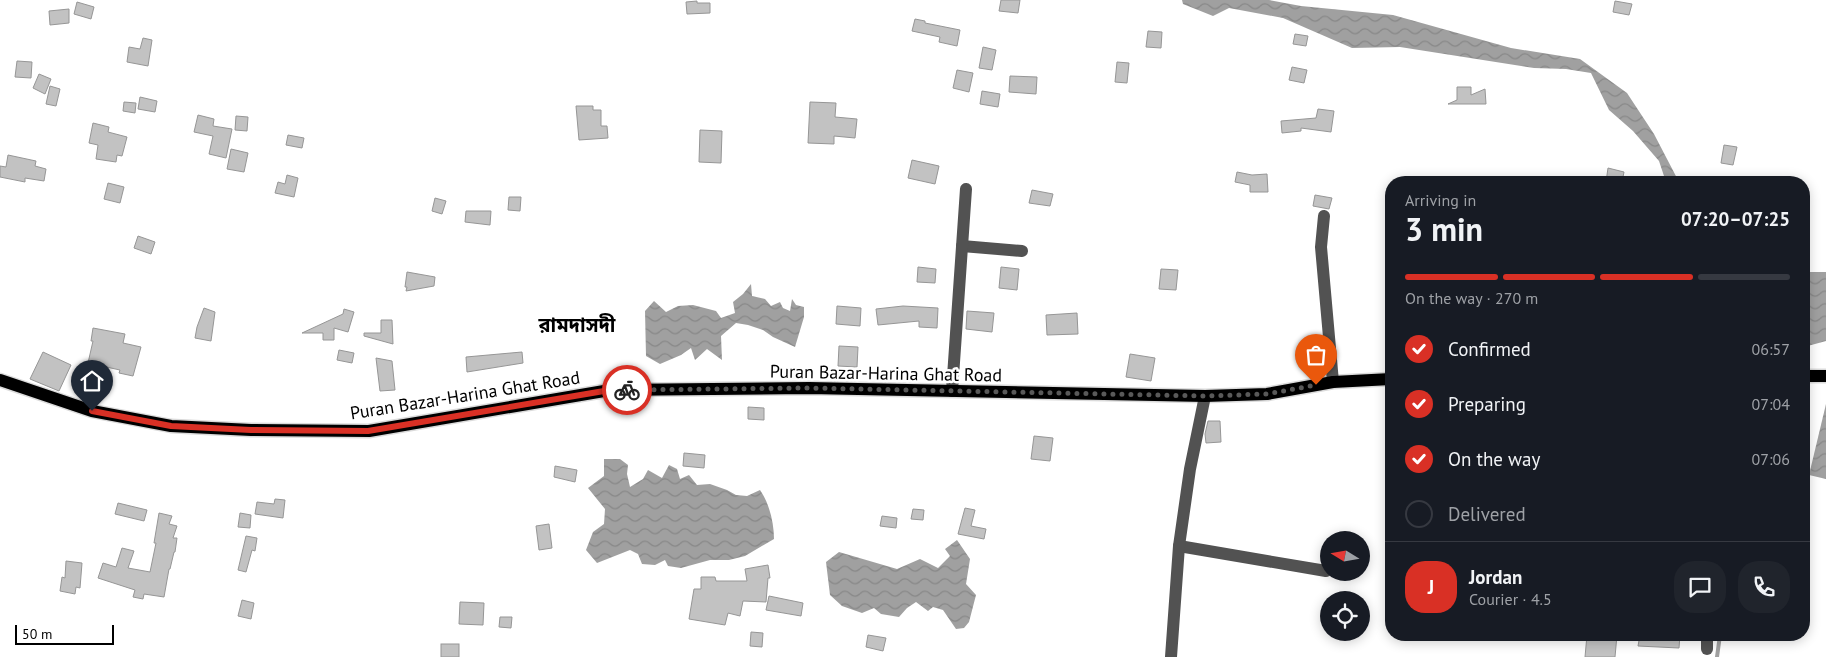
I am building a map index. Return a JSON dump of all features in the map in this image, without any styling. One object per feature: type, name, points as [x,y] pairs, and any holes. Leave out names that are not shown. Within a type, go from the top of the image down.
[{"type":"main road","points":[[1810,376],[1826,376]]},
{"type":"main road","name":"Puran Bazar-Harina Ghat Road","points":[[0,380],[92,411],[171,426],[251,430],[368,431],[610,390],[809,388],[1205,396],[1267,394],[1333,382],[1385,379]]},
{"type":"street","points":[[952,391],[966,189]]},
{"type":"street","points":[[1324,216],[1321,247],[1333,382]]},
{"type":"street","points":[[962,246],[1022,251]]},
{"type":"street","points":[[1172,657],[1179,546],[1190,469],[1205,396]]},
{"type":"street","points":[[1179,546],[1320,570]]},
{"type":"street","points":[[1707,641],[1707,649]]},
{"type":"water","points":[[1182,0],[1269,0],[1301,6],[1393,15],[1511,48],[1580,59],[1627,93],[1654,134],[1676,176],[1664,176],[1659,161],[1633,131],[1609,110],[1591,73],[1566,69],[1534,68],[1400,47],[1352,48],[1283,18],[1229,8],[1213,16],[1183,4]]},
{"type":"water","points":[[1810,272],[1826,272],[1826,341],[1810,345]]},
{"type":"water","points":[[751,284],[752,296],[765,299],[771,306],[780,302],[783,308],[790,311],[792,299],[796,305],[804,307],[804,317],[795,347],[763,330],[736,323],[721,336],[722,360],[707,349],[695,360],[691,348],[681,355],[660,364],[646,356],[645,311],[654,301],[666,312],[678,306],[693,305],[716,311],[721,318],[735,313],[733,302]]},
{"type":"water","points":[[1826,404],[1826,479],[1810,475]]},
{"type":"water","points":[[604,459],[620,459],[628,465],[627,474],[630,487],[643,479],[648,470],[662,478],[669,465],[677,469],[680,479],[689,475],[697,485],[710,484],[736,495],[747,496],[760,490],[770,513],[774,539],[745,556],[729,560],[710,560],[681,568],[668,566],[665,560],[655,565],[642,564],[638,554],[630,550],[597,563],[586,550],[593,532],[604,524],[605,509],[588,488],[604,476]]},
{"type":"water","points":[[957,540],[970,559],[966,584],[976,595],[969,622],[964,628],[956,629],[943,610],[933,607],[928,611],[916,602],[899,617],[881,614],[874,608],[862,613],[842,606],[830,595],[826,562],[839,552],[897,569],[920,559],[938,568],[950,556],[945,549]]},
{"type":"building","points":[[1001,0],[1020,0],[1018,13],[999,11]]},
{"type":"building","points":[[697,1],[697,3],[710,3],[710,13],[687,14],[686,2]]},
{"type":"building","points":[[1615,1],[1632,4],[1629,15],[1613,12]]},
{"type":"building","points":[[77,2],[94,7],[91,19],[74,14]]},
{"type":"building","points":[[69,9],[69,23],[50,25],[49,11]]},
{"type":"building","points":[[915,19],[925,21],[925,23],[960,30],[957,46],[939,42],[940,37],[912,31]]},
{"type":"building","points":[[1148,31],[1162,32],[1161,48],[1146,47]]},
{"type":"building","points":[[1295,34],[1308,36],[1306,46],[1293,44]]},
{"type":"building","points":[[143,38],[152,40],[148,66],[127,62],[129,47],[140,49]]},
{"type":"building","points":[[983,47],[996,50],[992,70],[979,68]]},
{"type":"building","points":[[17,61],[32,62],[31,78],[15,77]]},
{"type":"building","points":[[1117,62],[1129,63],[1127,83],[1115,82]]},
{"type":"building","points":[[1292,67],[1307,70],[1304,83],[1289,80]]},
{"type":"building","points":[[957,70],[973,73],[969,92],[953,88]]},
{"type":"building","points":[[39,74],[51,79],[45,94],[33,88]]},
{"type":"building","points":[[1010,76],[1037,77],[1036,94],[1009,92]]},
{"type":"building","points":[[50,86],[60,89],[56,106],[46,104]]},
{"type":"building","points":[[1457,87],[1471,87],[1471,95],[1485,89],[1486,104],[1448,104],[1457,100]]},
{"type":"building","points":[[982,91],[1000,94],[998,107],[980,104]]},
{"type":"building","points":[[140,97],[157,101],[155,112],[138,109]]},
{"type":"building","points":[[124,102],[136,103],[135,113],[123,111]]},
{"type":"building","points":[[810,102],[836,103],[835,117],[857,119],[855,138],[834,136],[834,144],[808,143]]},
{"type":"building","points":[[576,106],[593,106],[593,110],[601,110],[601,126],[607,126],[608,138],[579,140]]},
{"type":"building","points":[[1318,109],[1334,111],[1331,132],[1301,128],[1301,131],[1282,133],[1281,121],[1316,118]]},
{"type":"building","points":[[198,115],[214,119],[213,126],[232,129],[226,158],[209,154],[213,136],[194,132]]},
{"type":"building","points":[[236,116],[248,117],[247,131],[235,130]]},
{"type":"building","points":[[93,123],[109,127],[108,132],[127,137],[122,156],[117,155],[116,162],[96,159],[98,145],[89,143]]},
{"type":"building","points":[[700,130],[722,131],[721,163],[699,162]]},
{"type":"building","points":[[288,135],[304,138],[302,148],[286,145]]},
{"type":"building","points":[[1724,145],[1737,147],[1733,165],[1721,163]]},
{"type":"building","points":[[231,149],[248,153],[244,172],[227,169]]},
{"type":"building","points":[[8,155],[36,161],[35,166],[46,169],[44,181],[25,178],[25,182],[0,177],[0,166],[6,167]]},
{"type":"building","points":[[912,160],[939,166],[935,184],[908,178]]},
{"type":"building","points":[[1608,168],[1624,172],[1623,176],[1607,176]]},
{"type":"building","points":[[1237,172],[1252,175],[1267,174],[1268,192],[1250,192],[1250,185],[1235,182]]},
{"type":"building","points":[[287,175],[298,178],[294,197],[275,193],[278,182],[285,184]]},
{"type":"building","points":[[108,183],[124,187],[120,203],[104,199]]},
{"type":"building","points":[[1032,190],[1053,194],[1050,206],[1029,203]]},
{"type":"building","points":[[1315,195],[1332,198],[1329,209],[1313,206]]},
{"type":"building","points":[[509,197],[521,197],[520,211],[508,210]]},
{"type":"building","points":[[435,198],[446,201],[442,214],[432,211]]},
{"type":"building","points":[[466,211],[491,211],[490,225],[465,222]]},
{"type":"building","points":[[138,236],[155,242],[151,254],[134,248]]},
{"type":"building","points":[[918,267],[936,269],[935,283],[917,282]]},
{"type":"building","points":[[1001,267],[1019,269],[1017,290],[999,288]]},
{"type":"building","points":[[1161,269],[1178,270],[1176,290],[1159,289]]},
{"type":"building","points":[[407,272],[435,277],[434,286],[406,291]]},
{"type":"building","points":[[837,306],[861,308],[860,326],[836,324]]},
{"type":"building","points":[[903,306],[938,308],[937,328],[919,327],[919,321],[878,325],[876,309]]},
{"type":"building","points":[[204,308],[215,312],[211,341],[195,338]]},
{"type":"building","points":[[344,309],[354,312],[348,332],[334,328],[334,340],[323,340],[323,333],[302,333],[343,314]]},
{"type":"building","points":[[967,311],[994,313],[992,332],[966,329]]},
{"type":"building","points":[[1077,313],[1078,334],[1047,335],[1046,315]]},
{"type":"building","points":[[381,320],[392,320],[393,344],[364,336],[364,333],[381,333]]},
{"type":"building","points":[[93,328],[125,334],[123,343],[141,347],[133,376],[119,373],[120,370],[88,363],[93,341],[91,341]]},
{"type":"building","points":[[839,346],[858,347],[857,367],[838,366]]},
{"type":"building","points":[[339,350],[354,353],[352,363],[337,360]]},
{"type":"building","points":[[43,352],[71,365],[59,391],[30,379]]},
{"type":"building","points":[[522,352],[523,363],[467,372],[466,357]]},
{"type":"building","points":[[1130,354],[1155,358],[1151,381],[1126,377]]},
{"type":"building","points":[[376,358],[392,361],[395,390],[380,391]]},
{"type":"building","points":[[748,407],[764,408],[764,420],[748,419]]},
{"type":"building","points":[[1208,421],[1220,421],[1221,442],[1206,443],[1205,434]]},
{"type":"building","points":[[1034,436],[1053,438],[1050,461],[1031,459]]},
{"type":"building","points":[[684,453],[705,455],[704,468],[683,466]]},
{"type":"building","points":[[555,466],[577,470],[575,482],[554,477]]},
{"type":"building","points":[[275,499],[285,500],[283,518],[255,514],[257,502],[274,504]]},
{"type":"building","points":[[118,503],[147,510],[144,521],[115,514]]},
{"type":"building","points":[[965,508],[975,510],[971,526],[986,529],[984,539],[958,534]]},
{"type":"building","points":[[913,509],[924,510],[923,520],[911,519]]},
{"type":"building","points":[[159,513],[172,516],[169,524],[177,526],[173,538],[177,538],[175,552],[169,569],[164,597],[144,594],[143,599],[133,597],[135,590],[98,578],[103,563],[116,567],[122,548],[134,551],[128,568],[150,572],[156,543],[154,543]]},
{"type":"building","points":[[240,513],[251,515],[250,528],[238,527]]},
{"type":"building","points":[[882,516],[897,518],[896,528],[880,526]]},
{"type":"building","points":[[549,524],[552,548],[539,550],[536,526]]},
{"type":"building","points":[[246,536],[257,538],[255,551],[252,550],[246,572],[238,570]]},
{"type":"building","points":[[66,561],[82,563],[80,588],[76,587],[75,594],[60,591],[62,577],[65,578]]},
{"type":"building","points":[[768,565],[770,578],[768,578],[766,602],[743,601],[740,616],[728,613],[725,625],[689,619],[694,589],[701,589],[701,577],[715,577],[716,581],[747,581],[745,569]]},
{"type":"building","points":[[769,596],[803,603],[801,616],[766,610]]},
{"type":"building","points":[[242,600],[254,603],[251,619],[238,616]]},
{"type":"building","points":[[460,602],[484,603],[483,625],[459,624]]},
{"type":"building","points":[[500,617],[512,617],[511,628],[499,627]]},
{"type":"building","points":[[751,632],[763,633],[762,647],[750,646]]},
{"type":"building","points":[[868,635],[886,638],[883,651],[866,647]]},
{"type":"building","points":[[1586,641],[1616,641],[1615,657],[1585,657]]},
{"type":"building","points":[[1639,641],[1680,641],[1679,648],[1638,646]]},
{"type":"building","points":[[441,644],[459,644],[459,657],[441,657]]},
{"type":"waterway","points":[[1717,657],[1719,641]]},
{"type":"way so far","points":[[627,390],[809,388],[1205,396],[1267,394],[1316,385]]},
{"type":"district","name":"রামদাসদী","points":[[577,325]]},
{"type":"route","points":[[92,411],[171,426],[251,430],[368,431],[610,390],[627,390]]}]
